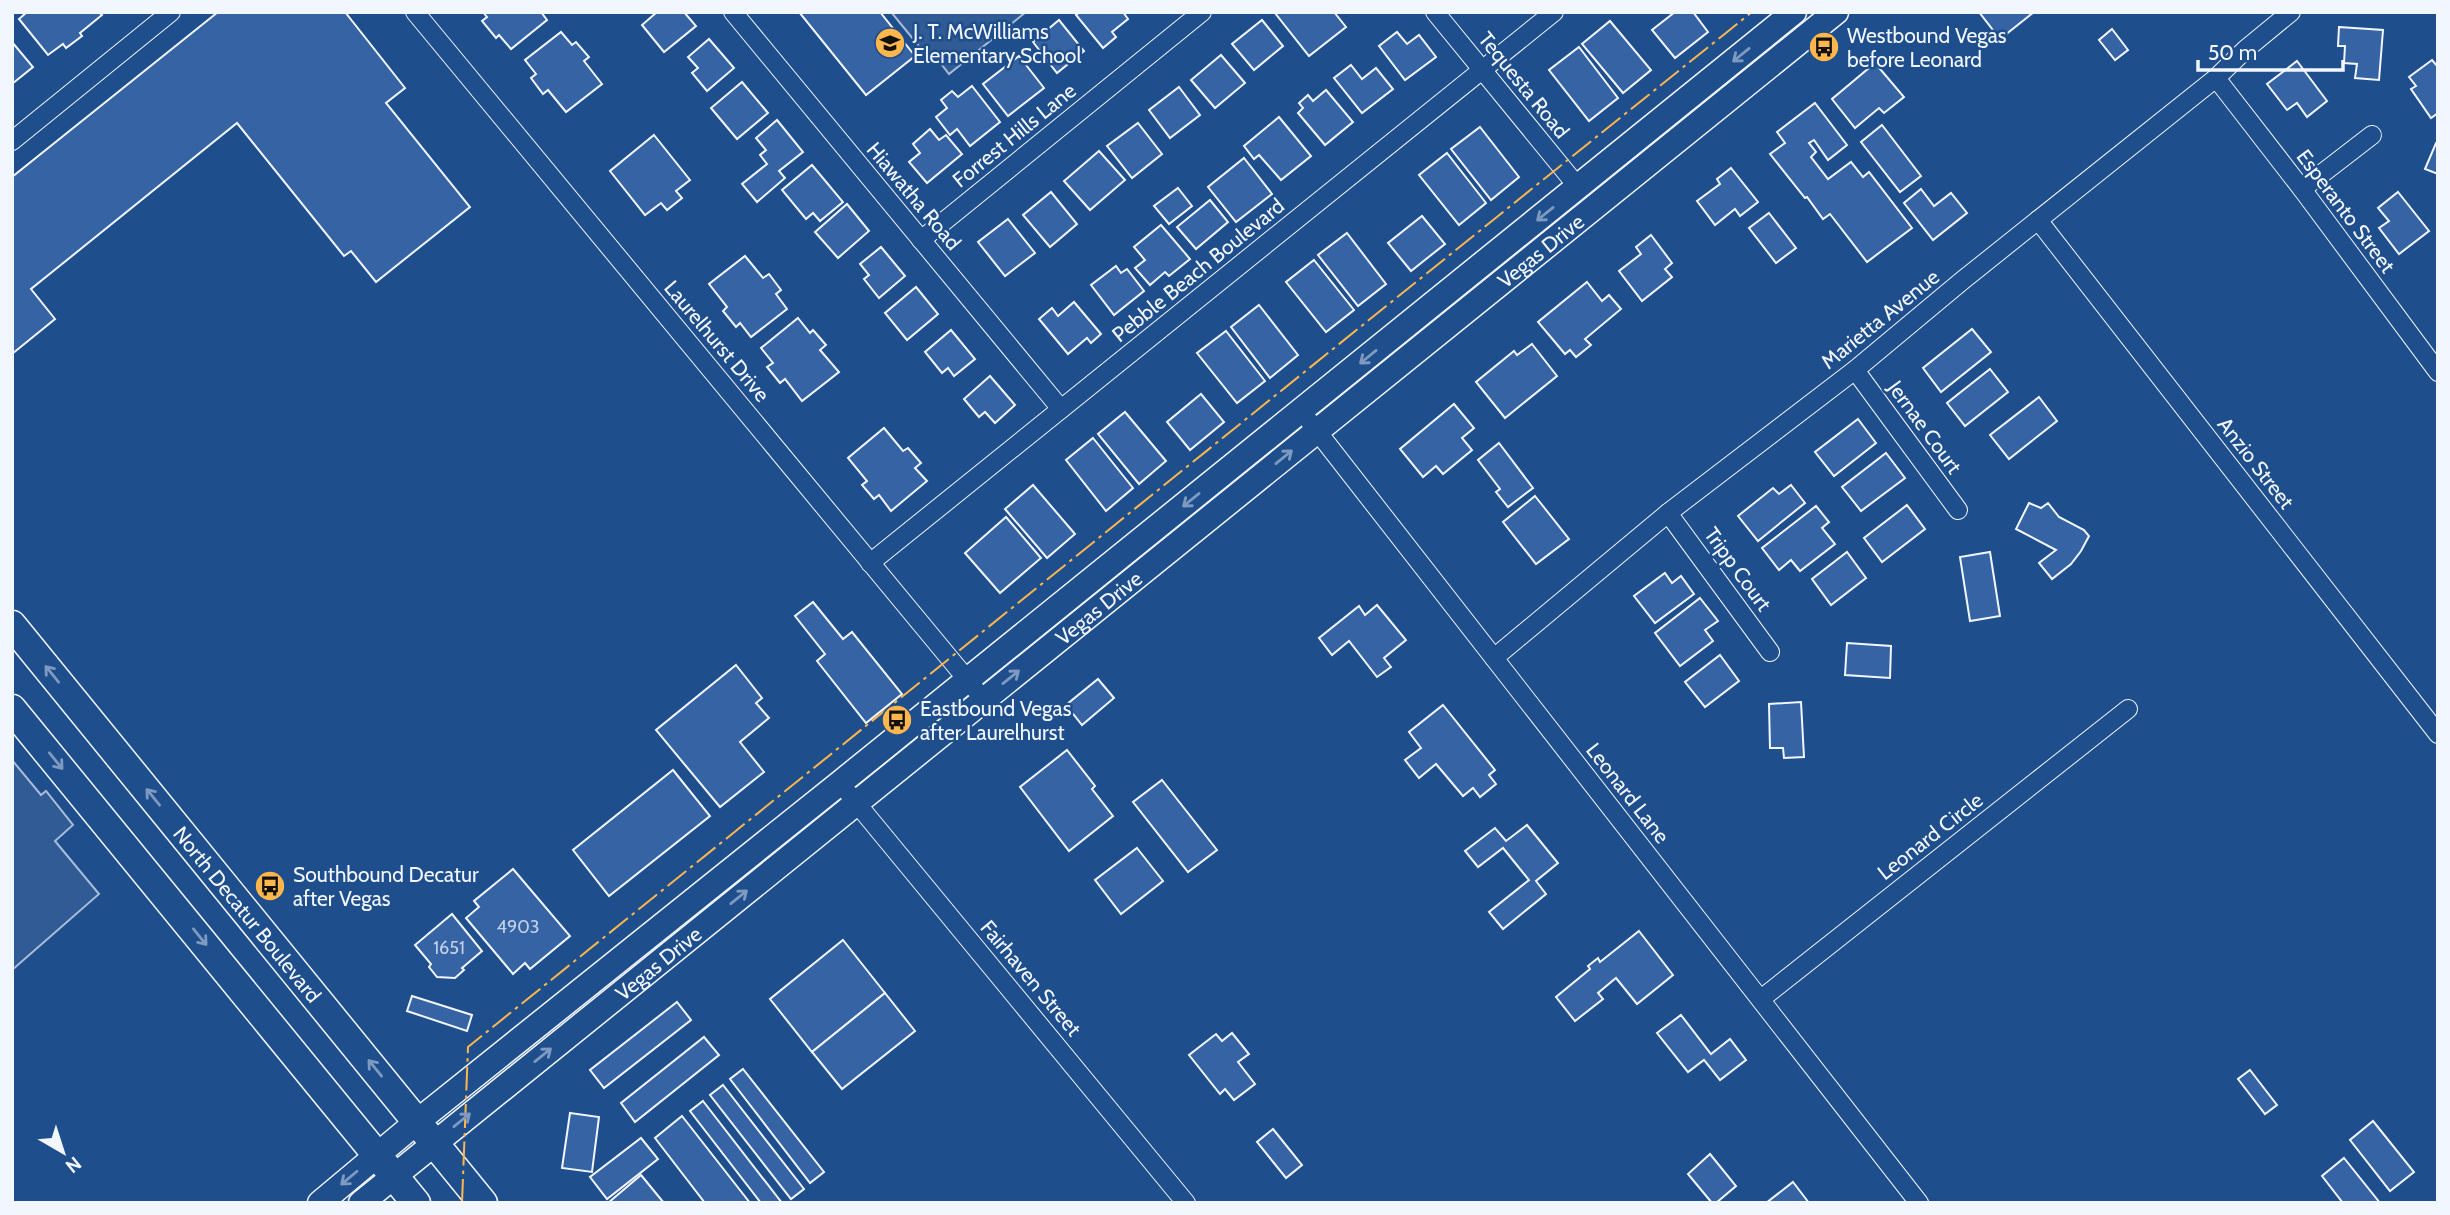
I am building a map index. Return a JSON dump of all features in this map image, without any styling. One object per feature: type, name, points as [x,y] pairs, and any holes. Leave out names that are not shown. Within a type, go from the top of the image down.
[{"type":"main road","name":"Vegas Drive","points":[[426,1132],[698,931],[776,866],[967,680],[1794,12]]},
{"type":"main road","name":"Vegas Drive","points":[[320,1203],[387,1165],[681,911],[761,847],[848,793],[983,699],[1836,12]]},
{"type":"main road","points":[[1708,82],[1725,102]]},
{"type":"main road","points":[[1645,133],[1661,152]]},
{"type":"main road","name":"North Decatur Boulevard","points":[[12,625],[483,1203]]},
{"type":"main road","points":[[12,709],[416,1203]]},
{"type":"main road","points":[[761,847],[776,866]]},
{"type":"main road","points":[[681,911],[698,931]]},
{"type":"main road","name":"Vegas Drive","points":[[361,1203],[387,1165]]},
{"type":"street","points":[[12,141],[171,12]]},
{"type":"street","name":"Laurelhurst Drive","points":[[415,12],[983,699]]},
{"type":"street","name":"Hiawatha Road","points":[[733,12],[1061,410]]},
{"type":"street","name":"Forrest Hills Lane","points":[[921,240],[1202,12]]},
{"type":"street","name":"Tequesta Road","points":[[1435,12],[1578,187]]},
{"type":"street","name":"Pebble Beach Boulevard","points":[[870,563],[1554,12]]},
{"type":"street","name":"Marietta Avenue","points":[[1494,658],[1668,513],[1855,370],[2216,78],[2291,12]]},
{"type":"street","name":"Esperanto Street","points":[[2216,78],[2302,188],[2438,372]]},
{"type":"street","points":[[2302,188],[2371,135]]},
{"type":"street","name":"Anzio Street","points":[[2038,220],[2438,734]]},
{"type":"street","name":"Jernae Court","points":[[1855,370],[1958,510]]},
{"type":"street","name":"Leonard Lane","points":[[1301,411],[1919,1203]]},
{"type":"street","name":"Tripp Court","points":[[1668,513],[1770,652]]},
{"type":"street","name":"Leonard Circle","points":[[1761,999],[2128,709]]},
{"type":"street","name":"Fairhaven Street","points":[[848,793],[1186,1203]]},
{"type":"shaded area","points":[[891,12],[1026,12],[949,74],[932,52],[927,56]]},
{"type":"shaded area","points":[[12,760],[41,795],[46,791],[73,825],[55,841],[99,894],[12,970]]},
{"type":"building","points":[[27,12],[99,12],[102,15],[66,48],[63,44],[48,55],[19,19]]},
{"type":"building","points":[[218,12],[345,12],[405,88],[386,103],[470,207],[376,282],[351,251],[344,256],[237,123],[31,289],[55,319],[12,354],[12,177]]},
{"type":"building","points":[[483,12],[541,12],[547,20],[511,49],[499,35],[496,38],[482,21],[487,17]]},
{"type":"building","points":[[657,12],[684,12],[696,26],[664,52],[642,25]]},
{"type":"building","points":[[799,12],[880,12],[915,56],[866,95]]},
{"type":"building","points":[[1080,12],[1123,12],[1128,19],[1112,32],[1116,37],[1103,48],[1076,15]]},
{"type":"building","points":[[1334,12],[1346,27],[1309,56],[1275,13]]},
{"type":"building","points":[[1675,12],[1693,12],[1708,32],[1675,58],[1652,30]]},
{"type":"building","points":[[1979,12],[2034,12],[2000,39]]},
{"type":"building","points":[[1059,20],[1084,51],[1057,73],[1033,42]]},
{"type":"building","points":[[1262,20],[1283,46],[1254,70],[1232,44]]},
{"type":"building","points":[[1610,21],[1651,70],[1623,93],[1582,44]]},
{"type":"building","points":[[2339,27],[2383,30],[2379,80],[2355,78],[2357,64],[2344,63],[2345,46],[2338,46]]},
{"type":"building","points":[[2112,29],[2128,50],[2115,60],[2099,40]]},
{"type":"building","points":[[561,32],[572,45],[576,42],[589,57],[584,61],[602,84],[566,112],[548,90],[543,94],[531,78],[536,74],[525,60]]},
{"type":"building","points":[[1397,32],[1407,44],[1419,35],[1436,57],[1405,80],[1379,46]]},
{"type":"building","points":[[709,39],[734,68],[707,91],[692,73],[698,68],[688,57]]},
{"type":"building","points":[[12,42],[33,67],[12,84]]},
{"type":"building","points":[[1579,47],[1618,98],[1589,121],[1549,70]]},
{"type":"building","points":[[1221,55],[1245,83],[1215,108],[1191,80]]},
{"type":"building","points":[[1019,56],[1044,88],[1008,116],[983,84]]},
{"type":"building","points":[[2432,60],[2438,67],[2438,113],[2431,118],[2411,89],[2416,86],[2409,77]]},
{"type":"building","points":[[2297,61],[2327,101],[2307,117],[2297,103],[2287,110],[2267,84]]},
{"type":"building","points":[[1875,63],[1904,97],[1884,113],[1879,108],[1855,128],[1832,99]]},
{"type":"building","points":[[1351,65],[1362,79],[1376,68],[1393,89],[1362,113],[1334,78]]},
{"type":"building","points":[[742,82],[768,113],[737,139],[711,108]]},
{"type":"building","points":[[972,86],[1000,122],[970,146],[957,129],[950,135],[936,117],[947,108],[941,100],[952,91],[958,97]]},
{"type":"building","points":[[1179,87],[1200,115],[1170,138],[1149,110]]},
{"type":"building","points":[[1326,90],[1353,122],[1325,145],[1298,113],[1303,108],[1299,103],[1308,95],[1313,101]]},
{"type":"building","points":[[1815,103],[1847,145],[1828,160],[1814,140],[1809,143],[1816,152],[1811,157],[1828,179],[1851,162],[1863,177],[1869,172],[1912,228],[1867,262],[1830,214],[1823,219],[1770,154],[1785,143],[1777,132]]},
{"type":"building","points":[[1279,117],[1311,156],[1281,180],[1259,155],[1254,159],[1244,146]]},
{"type":"building","points":[[777,120],[803,152],[779,171],[785,178],[757,202],[742,184],[767,164],[760,155],[766,150],[756,138]]},
{"type":"building","points":[[1138,123],[1162,154],[1132,178],[1107,146]]},
{"type":"building","points":[[1882,125],[1921,176],[1900,192],[1861,142]]},
{"type":"building","points":[[1480,127],[1519,177],[1491,200],[1451,149]]},
{"type":"building","points":[[930,129],[939,140],[946,135],[962,154],[927,183],[909,162],[920,153],[913,144]]},
{"type":"building","points":[[654,135],[690,180],[676,191],[682,198],[667,210],[661,203],[645,215],[610,171]]},
{"type":"building","points":[[2436,143],[2438,144],[2438,174],[2425,169]]},
{"type":"building","points":[[1099,151],[1125,180],[1090,210],[1064,181]]},
{"type":"building","points":[[1447,153],[1486,203],[1459,225],[1419,175]]},
{"type":"building","points":[[1244,158],[1272,194],[1236,222],[1208,187]]},
{"type":"building","points":[[812,165],[843,202],[820,221],[813,213],[806,219],[782,190]]},
{"type":"building","points":[[1731,168],[1758,202],[1740,216],[1735,209],[1715,225],[1697,201],[1720,184],[1717,179]]},
{"type":"building","points":[[1178,188],[1192,206],[1169,224],[1154,206]]},
{"type":"building","points":[[1921,189],[1934,206],[1951,193],[1967,213],[1933,240],[1904,203]]},
{"type":"building","points":[[1051,192],[1077,224],[1050,247],[1023,215]]},
{"type":"building","points":[[2398,192],[2429,231],[2399,254],[2379,228],[2389,221],[2378,208]]},
{"type":"building","points":[[1210,200],[1228,222],[1196,249],[1177,227]]},
{"type":"building","points":[[847,204],[869,231],[838,258],[815,232]]},
{"type":"building","points":[[1769,213],[1796,248],[1776,263],[1749,228]]},
{"type":"building","points":[[1422,216],[1445,244],[1411,271],[1388,243]]},
{"type":"building","points":[[1008,219],[1035,253],[1005,276],[978,242]]},
{"type":"building","points":[[1161,225],[1190,259],[1169,276],[1165,272],[1150,285],[1135,268],[1145,260],[1134,247]]},
{"type":"building","points":[[1347,233],[1386,284],[1358,306],[1318,255]]},
{"type":"building","points":[[1651,235],[1672,263],[1665,269],[1672,277],[1642,301],[1619,271],[1641,254],[1636,247]]},
{"type":"building","points":[[881,247],[905,276],[879,298],[864,279],[869,275],[860,264]]},
{"type":"building","points":[[745,256],[763,278],[769,274],[781,290],[776,294],[787,309],[751,337],[740,323],[736,327],[723,311],[727,307],[709,284]]},
{"type":"building","points":[[1314,260],[1354,310],[1326,332],[1286,282]]},
{"type":"building","points":[[1116,266],[1121,273],[1127,269],[1144,291],[1114,315],[1091,285]]},
{"type":"building","points":[[1587,282],[1602,301],[1609,295],[1621,309],[1585,339],[1591,345],[1576,357],[1570,350],[1565,354],[1538,322]]},
{"type":"building","points":[[916,287],[938,314],[907,340],[885,313]]},
{"type":"building","points":[[1074,302],[1101,334],[1091,343],[1087,338],[1068,354],[1039,319],[1052,308],[1058,316]]},
{"type":"building","points":[[1259,305],[1298,355],[1270,378],[1231,327]]},
{"type":"building","points":[[798,318],[810,333],[813,330],[826,345],[820,350],[839,372],[802,401],[785,379],[780,383],[767,367],[773,363],[761,348]]},
{"type":"building","points":[[1972,329],[1991,352],[1941,392],[1923,368]]},
{"type":"building","points":[[951,330],[975,359],[954,376],[948,368],[942,373],[925,352]]},
{"type":"building","points":[[1226,331],[1265,381],[1237,403],[1197,353]]},
{"type":"building","points":[[1532,344],[1557,376],[1505,418],[1476,382],[1514,351],[1517,355]]},
{"type":"building","points":[[1990,369],[2008,392],[1965,426],[1947,403]]},
{"type":"building","points":[[990,376],[1015,405],[995,423],[985,412],[979,417],[964,399]]},
{"type":"building","points":[[1201,394],[1224,422],[1190,450],[1167,422]]},
{"type":"building","points":[[2039,397],[2057,421],[2009,459],[1990,435]]},
{"type":"building","points":[[1454,404],[1474,428],[1462,438],[1472,450],[1443,474],[1436,466],[1423,477],[1400,449]]},
{"type":"building","points":[[1125,412],[1166,461],[1139,484],[1098,434]]},
{"type":"building","points":[[1858,419],[1876,443],[1834,476],[1815,452]]},
{"type":"building","points":[[884,428],[903,451],[908,448],[921,463],[915,468],[927,481],[891,511],[879,495],[874,499],[862,485],[867,481],[848,458]]},
{"type":"building","points":[[1093,438],[1133,488],[1106,511],[1066,460]]},
{"type":"building","points":[[1499,443],[1533,488],[1508,507],[1496,492],[1500,489],[1478,460]]},
{"type":"building","points":[[1886,453],[1905,478],[1861,511],[1842,487]]},
{"type":"building","points":[[1033,485],[1075,534],[1047,558],[1005,509]]},
{"type":"building","points":[[1791,485],[1805,503],[1758,541],[1738,516],[1773,488],[1779,494]]},
{"type":"building","points":[[1535,496],[1569,539],[1536,564],[1503,522]]},
{"type":"building","points":[[2029,503],[2041,508],[2048,503],[2059,517],[2084,530],[2089,536],[2071,564],[2052,579],[2039,563],[2056,550],[2016,529]]},
{"type":"building","points":[[1907,505],[1925,529],[1882,562],[1864,538]]},
{"type":"building","points":[[1816,506],[1829,522],[1822,528],[1835,544],[1800,571],[1791,560],[1779,570],[1762,548]]},
{"type":"building","points":[[1006,517],[1041,558],[1000,593],[965,553]]},
{"type":"building","points":[[1847,552],[1866,578],[1831,605],[1812,579]]},
{"type":"building","points":[[1990,552],[2000,616],[1970,621],[1960,557]]},
{"type":"building","points":[[1665,573],[1672,583],[1681,576],[1694,594],[1655,623],[1634,596]]},
{"type":"building","points":[[1700,598],[1718,621],[1705,630],[1713,641],[1680,666],[1655,633]]},
{"type":"building","points":[[813,602],[843,639],[852,632],[902,694],[866,723],[817,661],[825,654],[795,616]]},
{"type":"building","points":[[1377,605],[1406,640],[1384,658],[1391,667],[1377,677],[1349,641],[1332,655],[1319,638],[1359,606],[1365,615]]},
{"type":"building","points":[[1847,643],[1891,646],[1890,678],[1845,675]]},
{"type":"building","points":[[1720,655],[1739,681],[1705,707],[1685,682]]},
{"type":"building","points":[[736,665],[762,698],[756,703],[769,718],[740,742],[764,772],[720,807],[656,730]]},
{"type":"building","points":[[1098,679],[1114,698],[1082,725],[1066,705]]},
{"type":"building","points":[[1801,702],[1804,757],[1784,758],[1783,748],[1770,748],[1769,704]]},
{"type":"building","points":[[1443,705],[1495,770],[1489,775],[1496,784],[1480,797],[1473,788],[1463,796],[1436,764],[1419,778],[1405,760],[1421,748],[1409,732]]},
{"type":"building","points":[[1067,750],[1095,786],[1092,789],[1113,816],[1069,851],[1020,787]]},
{"type":"building","points":[[673,770],[710,816],[609,896],[573,850]]},
{"type":"building","points":[[1162,780],[1217,850],[1188,872],[1133,802]]},
{"type":"building","points":[[1527,825],[1558,863],[1536,881],[1546,894],[1503,929],[1489,912],[1529,880],[1503,848],[1478,867],[1465,851],[1495,828],[1506,841]]},
{"type":"building","points":[[1137,848],[1163,881],[1121,914],[1095,880]]},
{"type":"building","points":[[513,869],[570,936],[530,969],[525,963],[513,974],[466,918],[479,907],[474,901]]},
{"type":"building","points":[[452,914],[482,951],[462,968],[464,970],[455,978],[437,977],[429,967],[431,964],[415,945]]},
{"type":"building","points":[[1639,931],[1673,975],[1637,1004],[1616,978],[1598,993],[1603,999],[1575,1021],[1556,997],[1590,969],[1588,966],[1598,958],[1600,962]]},
{"type":"building","points":[[843,940],[885,993],[812,1052],[770,999]]},
{"type":"building","points":[[885,993],[915,1031],[842,1089],[812,1052]]},
{"type":"building","points":[[412,996],[472,1015],[467,1031],[407,1011]]},
{"type":"building","points":[[677,1002],[691,1020],[604,1088],[590,1070]]},
{"type":"building","points":[[1681,1015],[1711,1054],[1730,1039],[1746,1060],[1720,1080],[1704,1060],[1688,1072],[1657,1033]]},
{"type":"building","points":[[1232,1033],[1249,1054],[1238,1062],[1255,1084],[1234,1100],[1225,1089],[1220,1094],[1189,1055],[1216,1034],[1222,1041]]},
{"type":"building","points":[[704,1037],[719,1055],[635,1122],[621,1103]]},
{"type":"building","points":[[743,1069],[824,1172],[810,1183],[730,1079]]},
{"type":"building","points":[[2250,1070],[2277,1105],[2265,1114],[2238,1079]]},
{"type":"building","points":[[723,1085],[804,1189],[791,1199],[710,1095]]},
{"type":"building","points":[[703,1101],[782,1203],[761,1203],[690,1111]]},
{"type":"building","points":[[570,1113],[599,1117],[592,1172],[562,1168]]},
{"type":"building","points":[[682,1116],[750,1203],[705,1203],[655,1138]]},
{"type":"building","points":[[2373,1121],[2414,1172],[2390,1191],[2350,1140]]},
{"type":"building","points":[[1273,1129],[1302,1165],[1286,1178],[1257,1142]]},
{"type":"building","points":[[641,1138],[658,1159],[607,1199],[590,1177]]},
{"type":"building","points":[[1710,1154],[1736,1186],[1716,1203],[1712,1203],[1688,1174]]},
{"type":"building","points":[[2344,1158],[2380,1203],[2343,1203],[2322,1176]]},
{"type":"building","points":[[641,1175],[664,1203],[608,1203]]},
{"type":"building","points":[[1793,1182],[1809,1203],[1766,1203]]},
{"type":"power","points":[[462,1203],[468,1047],[1752,12]]},
{"type":"place","name":"J. T. McWilliams Elementary School","points":[[890,43]]},
{"type":"place","name":"Westbound Vegas before Leonard","points":[[1824,47]]},
{"type":"place","name":"Eastbound Vegas after Laurelhurst","points":[[897,720]]},
{"type":"place","name":"Southbound Decatur after Vegas","points":[[270,886]]}]
